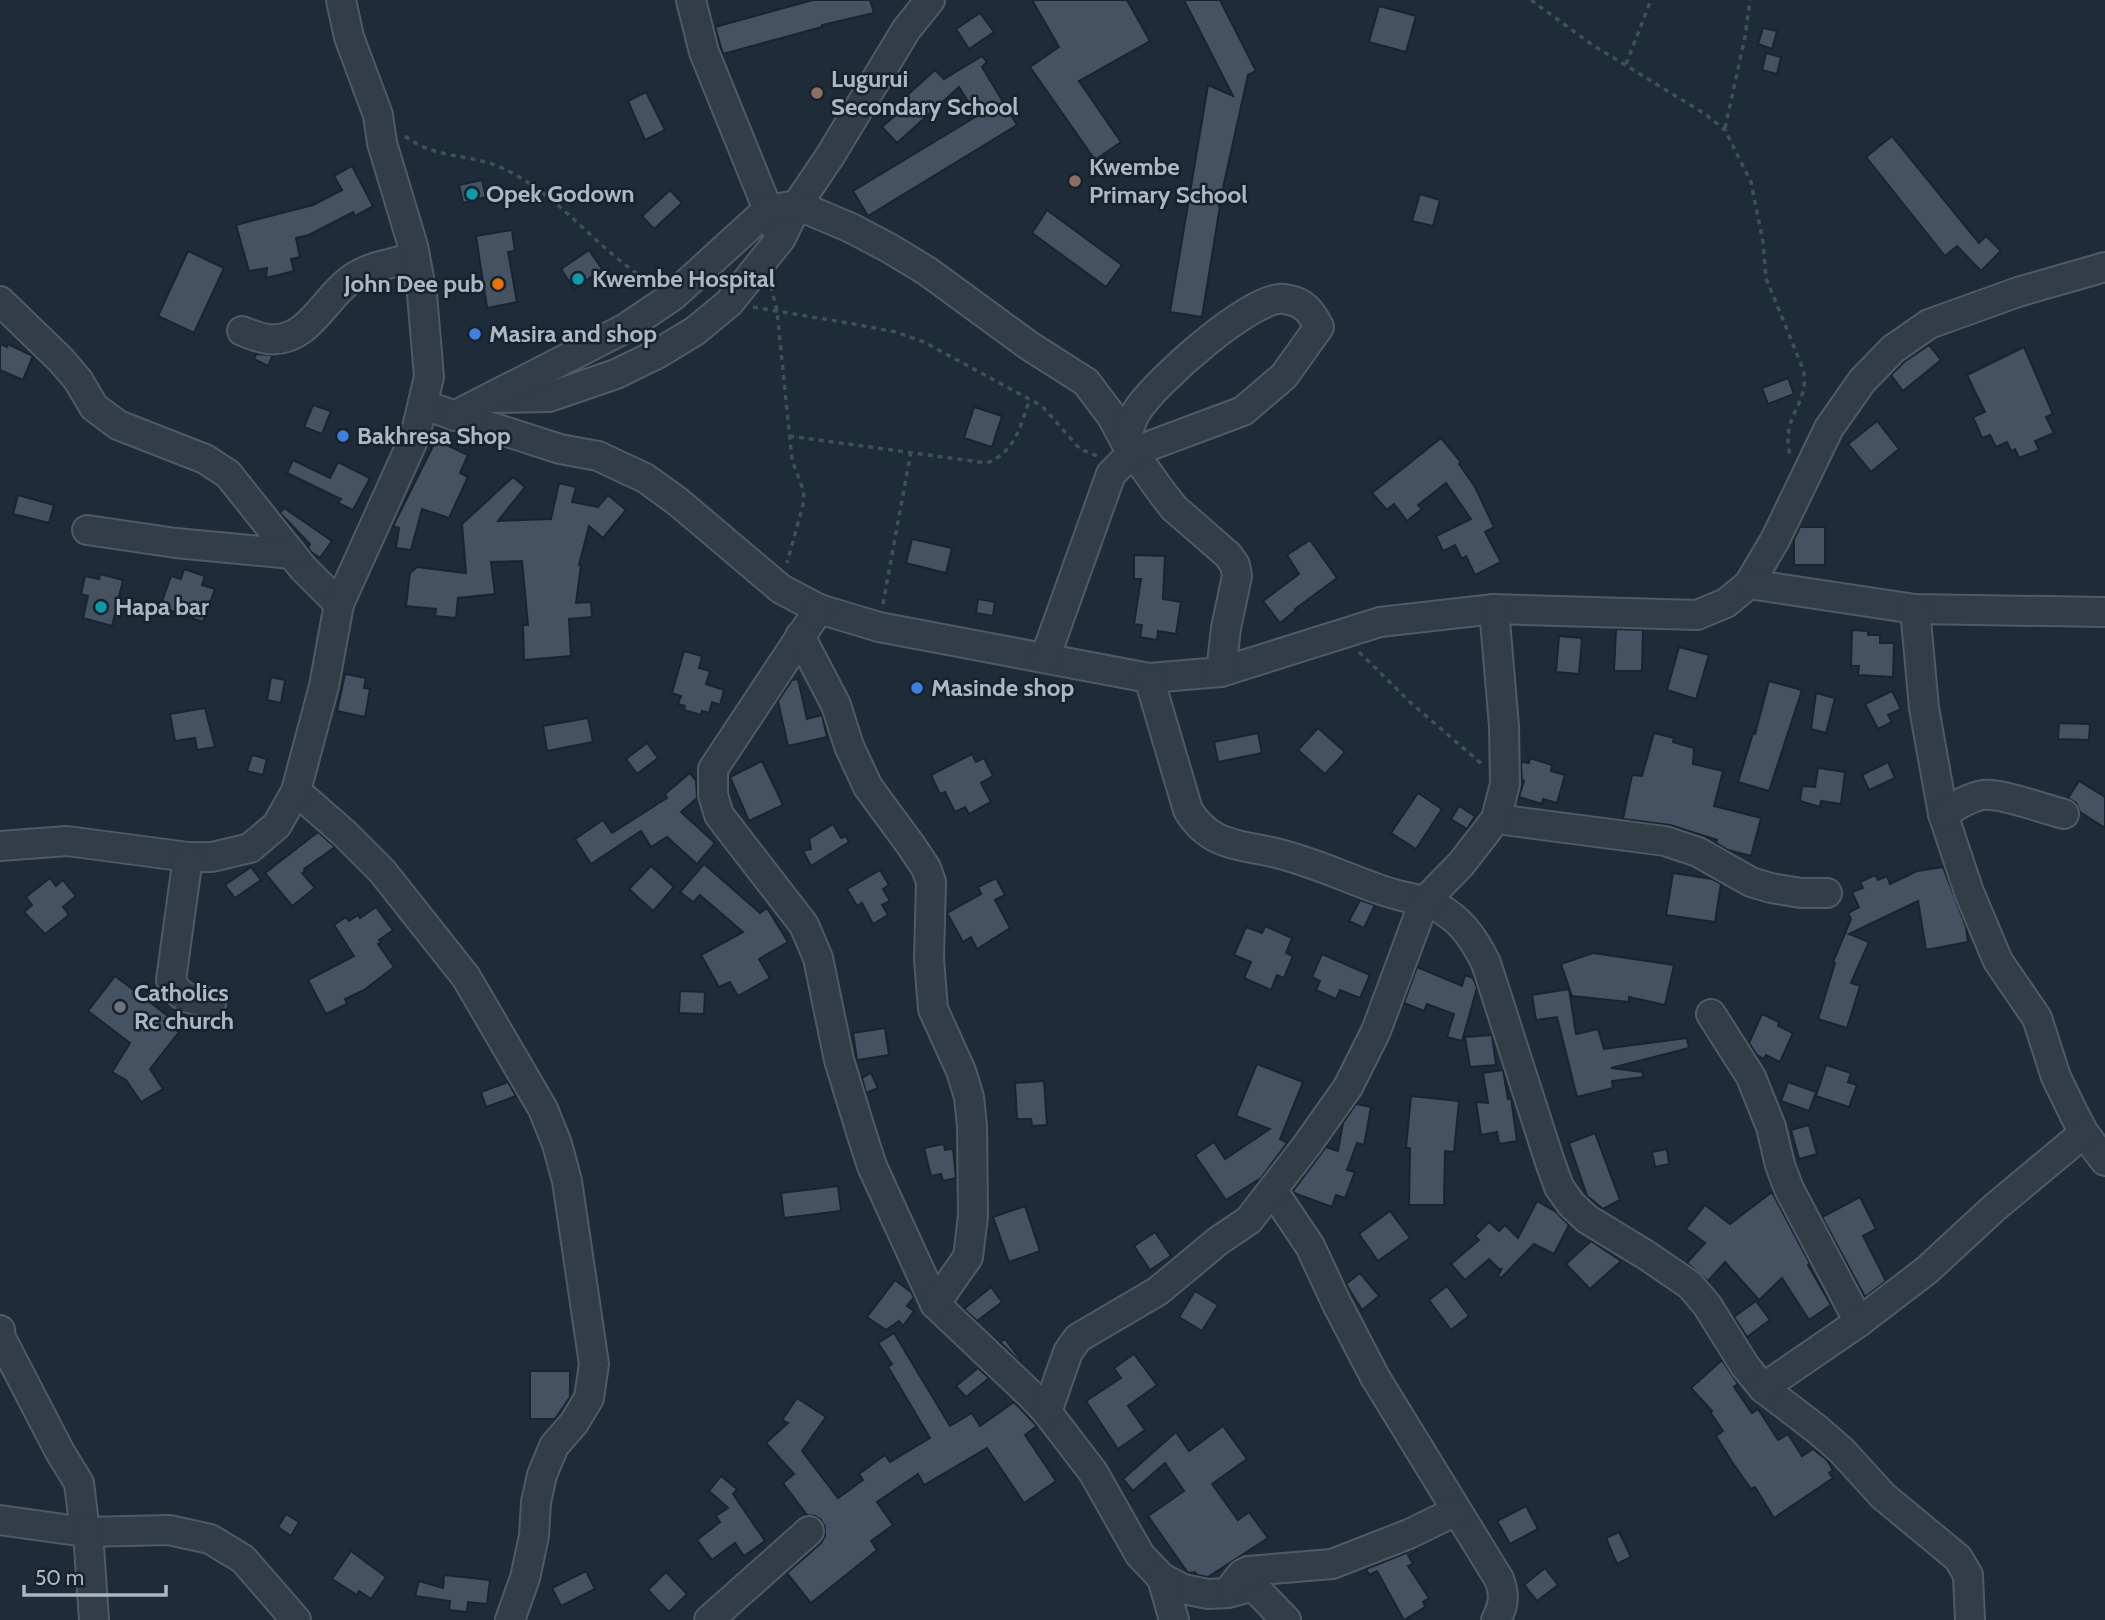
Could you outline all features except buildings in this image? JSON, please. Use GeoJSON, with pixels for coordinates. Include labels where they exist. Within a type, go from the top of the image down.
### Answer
{"type":"FeatureCollection","features":[{"type":"Feature","properties":{"kind":"street"},"geometry":{"type":"LineString","coordinates":[[0,846],[67,841],[188,857],[212,857],[250,848],[277,825],[296,791],[324,686],[339,604],[415,436],[429,377],[422,294],[415,257],[382,143],[379,115],[349,37],[341,0]]}},
{"type":"Feature","properties":{"kind":"street"},"geometry":{"type":"LineString","coordinates":[[691,0],[704,52],[766,210],[781,238]]}},
{"type":"Feature","properties":{"kind":"street"},"geometry":{"type":"LineString","coordinates":[[488,398],[549,397],[616,374],[695,331],[729,303],[781,238],[797,205],[830,156],[906,30],[930,0]]}},
{"type":"Feature","properties":{"kind":"street"},"geometry":{"type":"LineString","coordinates":[[454,416],[624,329],[673,296],[766,210],[797,205],[851,228],[927,271],[1028,345],[1086,382],[1111,415],[1126,453],[1174,508],[1228,555],[1235,565],[1237,576],[1226,628],[1221,672]]}},
{"type":"Feature","properties":{"kind":"street"},"geometry":{"type":"LineString","coordinates":[[242,331],[269,340],[288,337],[311,323],[352,278],[415,257]]}},
{"type":"Feature","properties":{"kind":"street"},"geometry":{"type":"LineString","coordinates":[[423,405],[560,449],[598,456],[645,478],[677,501],[781,589],[819,609],[879,627],[1149,678],[1221,672],[1380,622],[1494,609],[1697,615],[1726,603],[1749,584],[1774,540],[1829,428],[1862,381],[1893,349],[1929,324],[2018,292],[2105,267]]}},
{"type":"Feature","properties":{"kind":"street"},"geometry":{"type":"LineString","coordinates":[[1045,659],[1111,474],[1126,453],[1136,411],[1184,358],[1257,306],[1282,298],[1298,302],[1310,309],[1320,327],[1284,376],[1243,411],[1126,453]]}},
{"type":"Feature","properties":{"kind":"street"},"geometry":{"type":"LineString","coordinates":[[0,301],[61,360],[78,380],[94,407],[118,425],[205,459],[228,474],[292,554],[339,604]]}},
{"type":"Feature","properties":{"kind":"street"},"geometry":{"type":"LineString","coordinates":[[87,530],[176,543],[292,554]]}},
{"type":"Feature","properties":{"kind":"street"},"geometry":{"type":"LineString","coordinates":[[1749,584],[1914,609],[2105,612]]}},
{"type":"Feature","properties":{"kind":"street"},"geometry":{"type":"LineString","coordinates":[[819,609],[713,769],[713,795],[719,814],[804,925],[818,958],[839,1060],[872,1166],[935,1304],[1047,1412],[1093,1472],[1140,1555],[1162,1578],[1183,1589],[1208,1594],[1256,1589],[1286,1620]]}},
{"type":"Feature","properties":{"kind":"street"},"geometry":{"type":"LineString","coordinates":[[1047,1412],[1068,1352],[1079,1338],[1158,1291],[1218,1241],[1249,1220],[1348,1087],[1376,1031],[1424,902],[1461,864],[1496,819],[1505,784],[1504,726],[1494,609]]}},
{"type":"Feature","properties":{"kind":"street"},"geometry":{"type":"LineString","coordinates":[[1914,609],[1924,708],[1943,814],[1998,961],[2036,1018],[2048,1045],[2056,1077],[2084,1133],[2105,1161]]}},
{"type":"Feature","properties":{"kind":"street"},"geometry":{"type":"LineString","coordinates":[[800,636],[836,705],[849,746],[869,787],[915,852],[931,882],[929,960],[933,1009],[961,1071],[969,1097],[973,1164],[973,1216],[968,1257],[935,1304]]}},
{"type":"Feature","properties":{"kind":"street"},"geometry":{"type":"LineString","coordinates":[[1149,678],[1188,810],[1205,833],[1218,840],[1282,854],[1331,869],[1381,890],[1424,902],[1446,912],[1462,925],[1475,941],[1486,962],[1559,1187],[1571,1204],[1587,1219],[1670,1270],[1690,1286],[1707,1306],[1745,1366],[1763,1388],[1826,1437],[1883,1496],[1958,1558],[1968,1575],[1970,1620]]}},
{"type":"Feature","properties":{"kind":"street"},"geometry":{"type":"LineString","coordinates":[[296,791],[382,871],[466,977],[543,1109],[564,1168],[594,1364],[589,1398],[574,1423],[554,1447],[542,1475],[536,1502],[532,1547],[525,1578],[510,1620]]}},
{"type":"Feature","properties":{"kind":"street"},"geometry":{"type":"LineString","coordinates":[[1943,814],[1982,795],[2064,814]]}},
{"type":"Feature","properties":{"kind":"street"},"geometry":{"type":"LineString","coordinates":[[1496,819],[1665,841],[1698,852],[1751,882],[1801,893],[1827,893]]}},
{"type":"Feature","properties":{"kind":"street"},"geometry":{"type":"LineString","coordinates":[[188,857],[171,980],[176,991],[185,997],[211,1003]]}},
{"type":"Feature","properties":{"kind":"street"},"geometry":{"type":"LineString","coordinates":[[1711,1014],[1756,1087],[1789,1189],[1859,1322]]}},
{"type":"Feature","properties":{"kind":"street"},"geometry":{"type":"LineString","coordinates":[[1763,1388],[1859,1322],[1927,1270],[1994,1208],[2084,1133]]}},
{"type":"Feature","properties":{"kind":"street"},"geometry":{"type":"LineString","coordinates":[[1273,1191],[1310,1246],[1375,1377],[1499,1579],[1504,1594],[1496,1620]]}},
{"type":"Feature","properties":{"kind":"street"},"geometry":{"type":"LineString","coordinates":[[0,1330],[1,1338],[29,1393],[79,1483],[87,1532],[94,1620]]}},
{"type":"Feature","properties":{"kind":"street"},"geometry":{"type":"LineString","coordinates":[[1228,1593],[1242,1574],[1248,1571],[1332,1564],[1409,1534],[1456,1511]]}},
{"type":"Feature","properties":{"kind":"street"},"geometry":{"type":"LineString","coordinates":[[0,1520],[87,1532],[169,1530],[210,1539],[243,1559],[296,1620]]}},
{"type":"Feature","properties":{"kind":"street"},"geometry":{"type":"LineString","coordinates":[[709,1620],[809,1531]]}},
{"type":"Feature","properties":{"kind":"street"},"geometry":{"type":"LineString","coordinates":[[1162,1578],[1174,1620]]}},
{"type":"Feature","properties":{"kind":"path"},"geometry":{"type":"LineString","coordinates":[[1531,0],[1591,44],[1705,114],[1725,130],[1751,182],[1763,242],[1766,278],[1806,382],[1787,433],[1791,459],[1800,486]]}},
{"type":"Feature","properties":{"kind":"path"},"geometry":{"type":"LineString","coordinates":[[1626,64],[1651,0]]}},
{"type":"Feature","properties":{"kind":"path"},"geometry":{"type":"LineString","coordinates":[[1725,130],[1750,0]]}},
{"type":"Feature","properties":{"kind":"path"},"geometry":{"type":"LineString","coordinates":[[379,115],[420,147],[501,168],[557,202],[625,267],[673,296]]}},
{"type":"Feature","properties":{"kind":"path"},"geometry":{"type":"LineString","coordinates":[[729,303],[886,330],[924,342],[1042,406],[1080,449],[1126,453]]}},
{"type":"Feature","properties":{"kind":"path"},"geometry":{"type":"LineString","coordinates":[[777,311],[792,460],[804,492],[803,506],[781,589]]}},
{"type":"Feature","properties":{"kind":"path"},"geometry":{"type":"LineString","coordinates":[[789,436],[987,463],[998,458],[1013,444],[1030,399]]}},
{"type":"Feature","properties":{"kind":"path"},"geometry":{"type":"LineString","coordinates":[[879,627],[911,451]]}},
{"type":"Feature","properties":{"kind":"path"},"geometry":{"type":"LineString","coordinates":[[1340,634],[1411,703],[1505,784]]}},
{"type":"Feature","properties":{"kind":"place","name":"Lugurui Secondary School"},"geometry":{"type":"Point","coordinates":[817,93]}},
{"type":"Feature","properties":{"kind":"place","name":"Kwembe Primary School"},"geometry":{"type":"Point","coordinates":[1075,181]}},
{"type":"Feature","properties":{"kind":"place","name":"Opek Godown"},"geometry":{"type":"Point","coordinates":[472,194]}},
{"type":"Feature","properties":{"kind":"place","name":"Kwembe Hospital"},"geometry":{"type":"Point","coordinates":[578,279]}},
{"type":"Feature","properties":{"kind":"place","name":"John Dee pub"},"geometry":{"type":"Point","coordinates":[498,284]}},
{"type":"Feature","properties":{"kind":"place","name":"Masira and shop"},"geometry":{"type":"Point","coordinates":[475,334]}},
{"type":"Feature","properties":{"kind":"place","name":"Bakhresa Shop"},"geometry":{"type":"Point","coordinates":[343,436]}},
{"type":"Feature","properties":{"kind":"place","name":"Hapa bar"},"geometry":{"type":"Point","coordinates":[101,607]}},
{"type":"Feature","properties":{"kind":"place","name":"Masinde shop"},"geometry":{"type":"Point","coordinates":[917,688]}},
{"type":"Feature","properties":{"kind":"place","name":"Catholics Rc church"},"geometry":{"type":"Point","coordinates":[120,1007]}}]}
